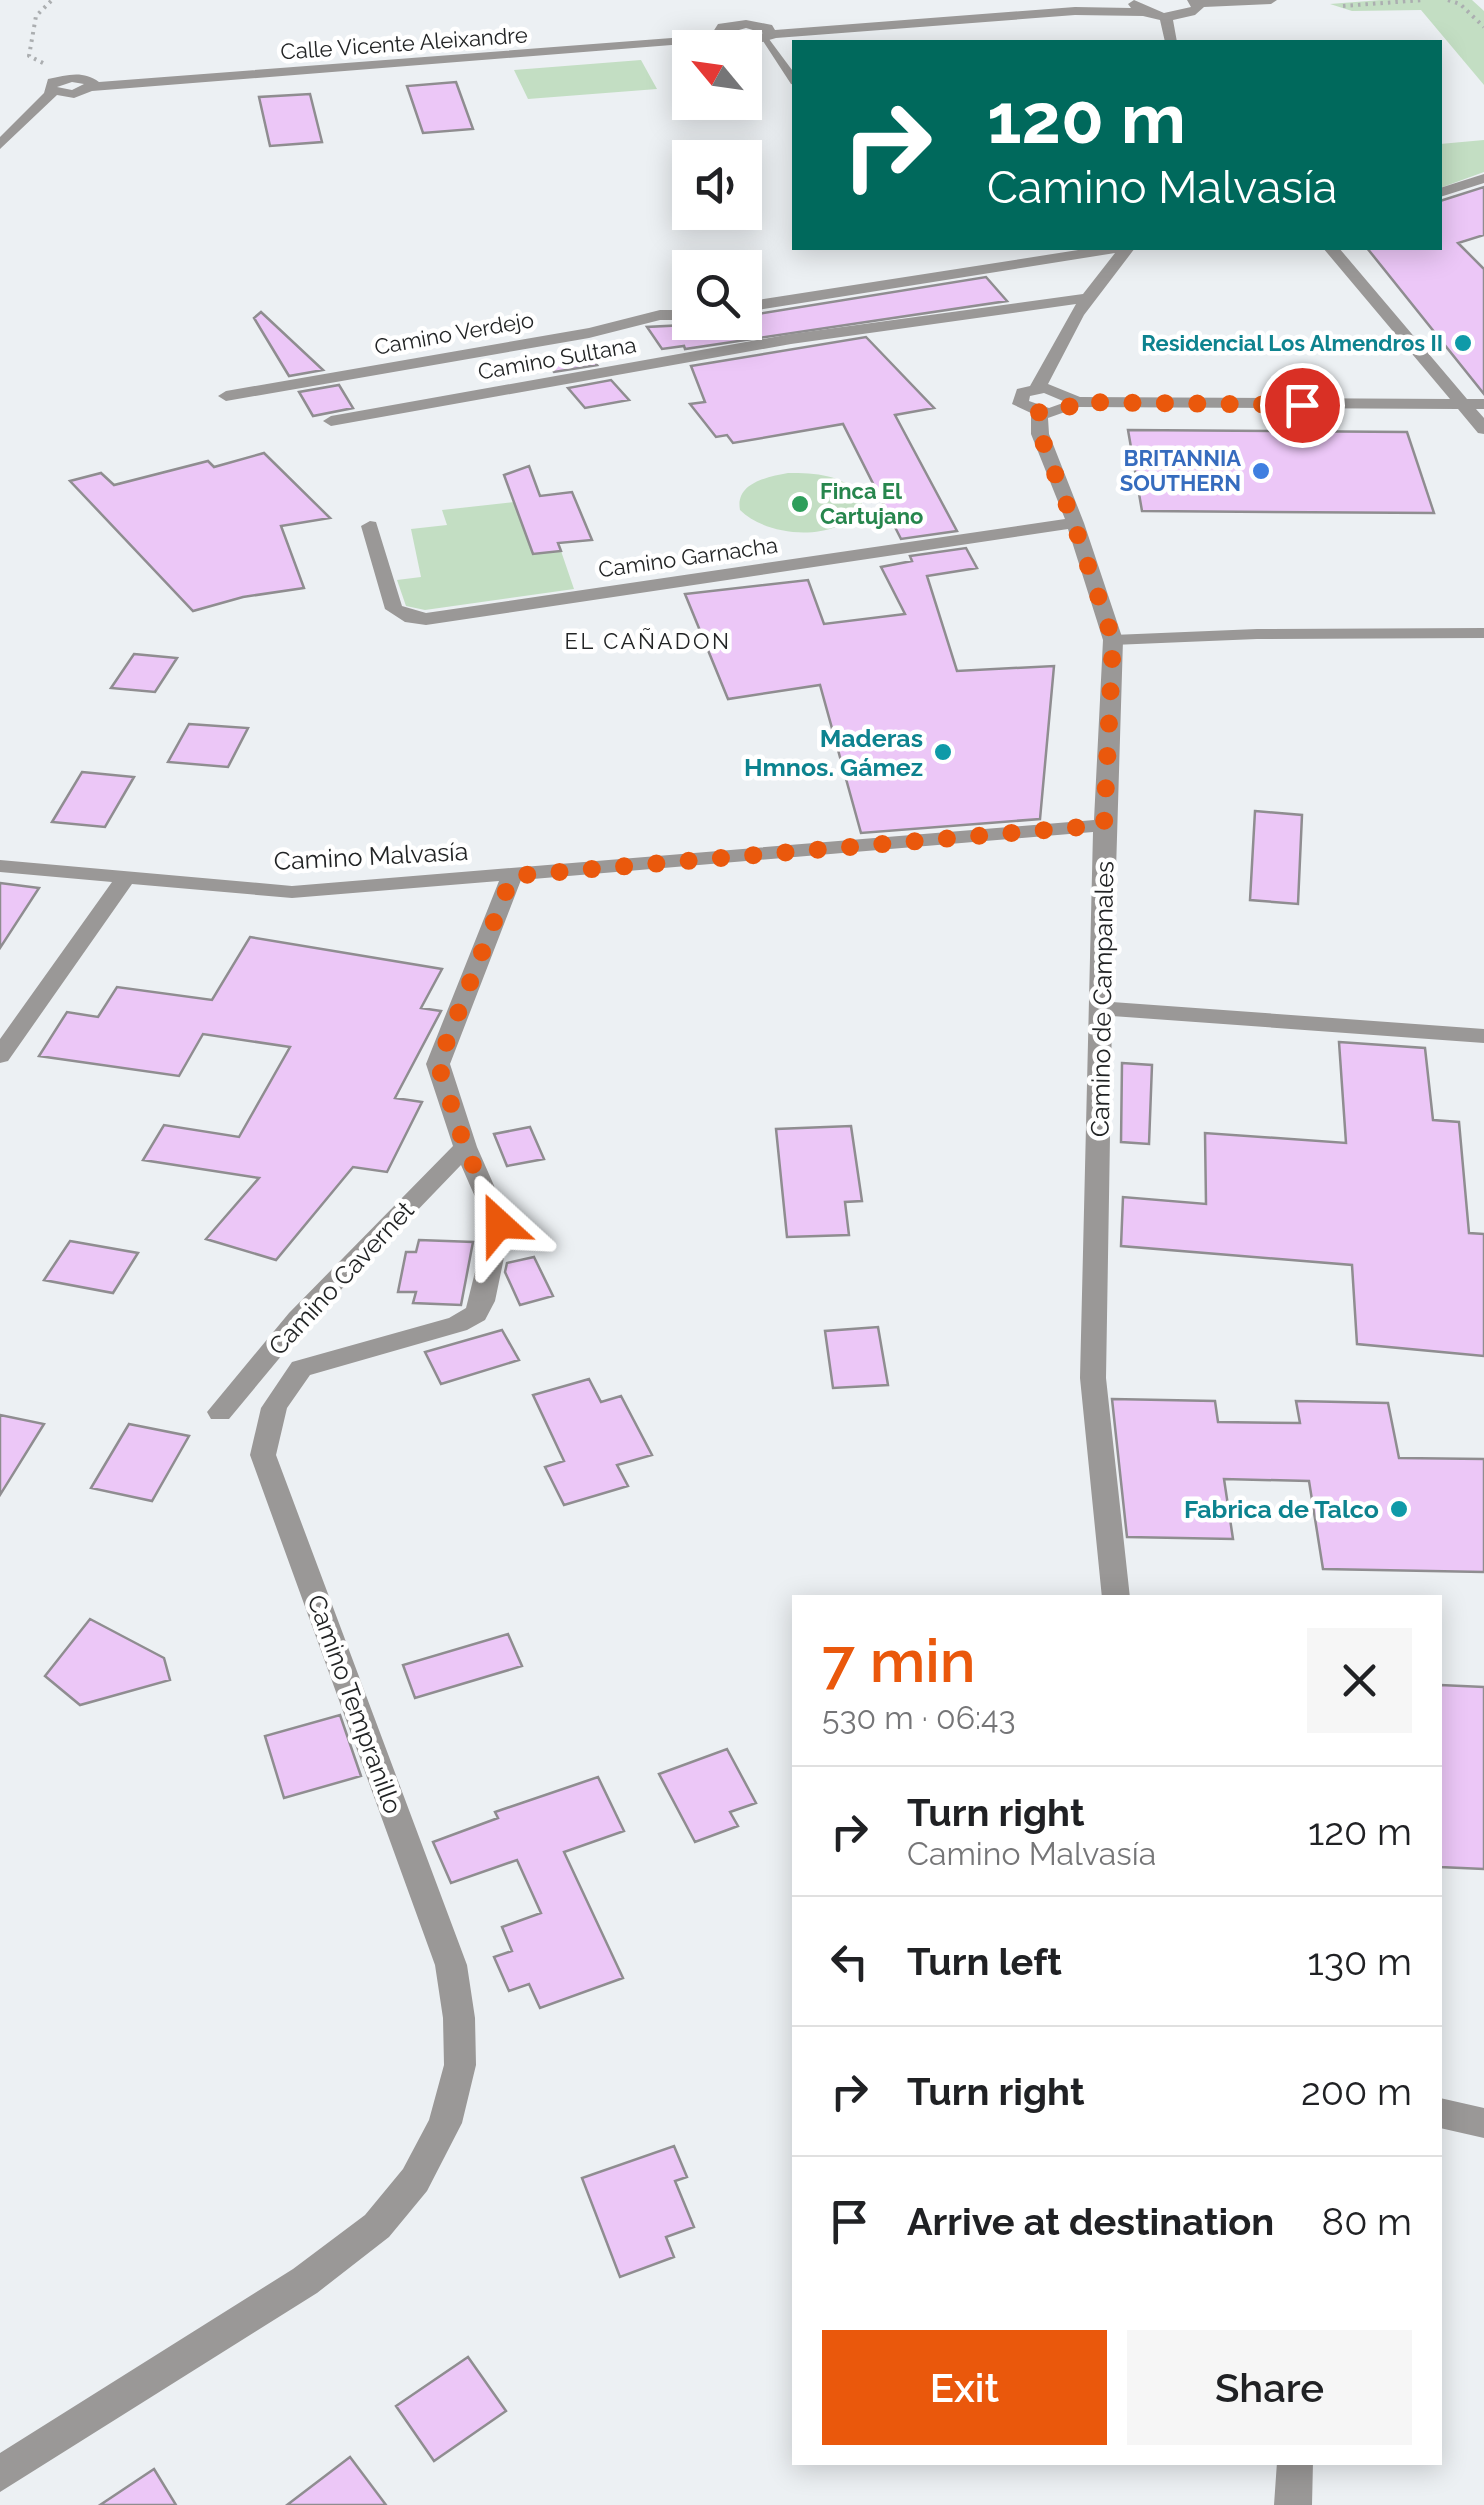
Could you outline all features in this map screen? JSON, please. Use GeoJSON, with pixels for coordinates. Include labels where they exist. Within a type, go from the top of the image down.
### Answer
{"type":"FeatureCollection","features":[{"type":"Feature","properties":{"kind":"street"},"geometry":{"type":"LineString","coordinates":[[767,33],[1115,0]]}},
{"type":"Feature","properties":{"kind":"street"},"geometry":{"type":"LineString","coordinates":[[1171,40],[1166,16],[1194,11],[1195,2],[1271,0]]}},
{"type":"Feature","properties":{"kind":"street","name":"Calle Vicente Aleixandre"},"geometry":{"type":"LineString","coordinates":[[91,84],[718,35],[745,43],[767,33],[1139,6],[1166,16]]}},
{"type":"Feature","properties":{"kind":"street"},"geometry":{"type":"LineString","coordinates":[[53,92],[49,84],[64,78],[91,84]]}},
{"type":"Feature","properties":{"kind":"street"},"geometry":{"type":"LineString","coordinates":[[53,92],[74,94],[91,84]]}},
{"type":"Feature","properties":{"kind":"street"},"geometry":{"type":"LineString","coordinates":[[0,145],[53,92]]}},
{"type":"Feature","properties":{"kind":"street"},"geometry":{"type":"LineString","coordinates":[[1442,192],[1484,178]]}},
{"type":"Feature","properties":{"kind":"street"},"geometry":{"type":"LineString","coordinates":[[762,303],[1104,250]]}},
{"type":"Feature","properties":{"kind":"street"},"geometry":{"type":"LineString","coordinates":[[1124,250],[1087,298],[1038,400],[1066,410],[1074,402],[1484,404]]}},
{"type":"Feature","properties":{"kind":"street"},"geometry":{"type":"LineString","coordinates":[[1333,250],[1484,429]]}},
{"type":"Feature","properties":{"kind":"street","name":"Camino Sultana"},"geometry":{"type":"LineString","coordinates":[[332,421],[791,338],[1087,298]]}},
{"type":"Feature","properties":{"kind":"street","name":"Camino Verdejo"},"geometry":{"type":"LineString","coordinates":[[226,396],[672,315]]}},
{"type":"Feature","properties":{"kind":"street","name":"Camino de Campanales"},"geometry":{"type":"LineString","coordinates":[[1038,400],[1040,434],[1113,640],[1104,825],[1092,1378],[1116,1595]]}},
{"type":"Feature","properties":{"kind":"street","name":"Camino Garnacha"},"geometry":{"type":"LineString","coordinates":[[370,526],[394,609],[412,618],[426,618],[1074,524]]}},
{"type":"Feature","properties":{"kind":"street","name":"Camino Malvasía"},"geometry":{"type":"LineString","coordinates":[[0,866],[292,892],[1104,825]]}},
{"type":"Feature","properties":{"kind":"street","name":"Camino Tempranillo"},"geometry":{"type":"LineString","coordinates":[[0,2474],[305,2280],[377,2226],[415,2180],[444,2123],[460,2066],[451,1966],[263,1455],[264,1431],[288,1380],[301,1368],[458,1324],[476,1314],[482,1302],[499,1224],[465,1147],[438,1064],[512,876]]}},
{"type":"Feature","properties":{"kind":"street"},"geometry":{"type":"LineString","coordinates":[[0,1056],[125,879]]}},
{"type":"Feature","properties":{"kind":"street"},"geometry":{"type":"LineString","coordinates":[[1102,1008],[1484,1036]]}},
{"type":"Feature","properties":{"kind":"street","name":"Camino Cavernet"},"geometry":{"type":"LineString","coordinates":[[220,1412],[298,1320],[465,1147]]}},
{"type":"Feature","properties":{"kind":"street"},"geometry":{"type":"LineString","coordinates":[[1442,2114],[1484,2123]]}},
{"type":"Feature","properties":{"kind":"street"},"geometry":{"type":"LineString","coordinates":[[1294,2505],[1295,2465]]}},
{"type":"Feature","properties":{"kind":"lane"},"geometry":{"type":"LineString","coordinates":[[767,33],[792,77]]}},
{"type":"Feature","properties":{"kind":"lane"},"geometry":{"type":"LineString","coordinates":[[1113,640],[1484,633]]}},
{"type":"Feature","properties":{"kind":"path"},"geometry":{"type":"LineString","coordinates":[[52,0],[36,16],[29,56],[62,73],[64,78]]}},
{"type":"Feature","properties":{"kind":"path"},"geometry":{"type":"LineString","coordinates":[[1343,6],[1424,0]]}},
{"type":"Feature","properties":{"kind":"path"},"geometry":{"type":"LineString","coordinates":[[1448,0],[1460,4],[1484,27]]}},
{"type":"Feature","properties":{"kind":"green space"},"geometry":{"type":"Polygon","coordinates":[[[1472,0],[1484,11],[1484,85],[1421,10],[1352,11],[1330,4],[1472,0]]]}},
{"type":"Feature","properties":{"kind":"green space"},"geometry":{"type":"Polygon","coordinates":[[[641,60],[657,89],[528,99],[514,70],[641,60]]]}},
{"type":"Feature","properties":{"kind":"green space"},"geometry":{"type":"Polygon","coordinates":[[[1484,140],[1484,172],[1442,187],[1442,144],[1484,140]]]}},
{"type":"Feature","properties":{"kind":"green space","name":"Finca El Cartujano"},"geometry":{"type":"Polygon","coordinates":[[[788,473],[819,475],[847,484],[862,498],[862,507],[837,527],[802,532],[768,526],[740,510],[742,493],[747,487],[788,473]]]}},
{"type":"Feature","properties":{"kind":"green space"},"geometry":{"type":"Polygon","coordinates":[[[514,502],[533,554],[561,551],[574,589],[425,610],[406,606],[397,580],[421,577],[411,529],[447,525],[442,510],[514,502]]]}},
{"type":"Feature","properties":{"kind":"building"},"geometry":{"type":"Polygon","coordinates":[[[456,82],[473,129],[423,133],[407,86],[456,82]]]}},
{"type":"Feature","properties":{"kind":"building"},"geometry":{"type":"Polygon","coordinates":[[[310,94],[322,142],[270,146],[259,97],[310,94]]]}},
{"type":"Feature","properties":{"kind":"building"},"geometry":{"type":"Polygon","coordinates":[[[1484,187],[1484,235],[1458,243],[1484,269],[1484,394],[1369,250],[1442,250],[1442,200],[1484,187]]]}},
{"type":"Feature","properties":{"kind":"building"},"geometry":{"type":"Polygon","coordinates":[[[986,277],[1007,301],[762,338],[762,313],[986,277]]]}},
{"type":"Feature","properties":{"kind":"building"},"geometry":{"type":"Polygon","coordinates":[[[261,312],[323,370],[289,376],[254,318],[261,312]]]}},
{"type":"Feature","properties":{"kind":"building"},"geometry":{"type":"Polygon","coordinates":[[[672,326],[672,340],[745,340],[662,349],[647,327],[672,326]]]}},
{"type":"Feature","properties":{"kind":"building"},"geometry":{"type":"Polygon","coordinates":[[[866,337],[934,408],[895,415],[957,531],[901,539],[843,424],[733,443],[727,435],[716,437],[690,404],[705,402],[691,366],[866,337]]]}},
{"type":"Feature","properties":{"kind":"building"},"geometry":{"type":"Polygon","coordinates":[[[587,353],[597,365],[554,372],[544,360],[587,353]]]}},
{"type":"Feature","properties":{"kind":"building"},"geometry":{"type":"Polygon","coordinates":[[[611,380],[629,400],[585,408],[568,388],[611,380]]]}},
{"type":"Feature","properties":{"kind":"building"},"geometry":{"type":"Polygon","coordinates":[[[339,385],[353,408],[313,416],[299,392],[339,385]]]}},
{"type":"Feature","properties":{"kind":"building"},"geometry":{"type":"Polygon","coordinates":[[[1128,430],[1407,432],[1434,513],[1142,511],[1128,430]]]}},
{"type":"Feature","properties":{"kind":"building"},"geometry":{"type":"Polygon","coordinates":[[[264,453],[330,518],[281,526],[304,588],[243,597],[193,611],[70,481],[101,473],[114,485],[208,461],[214,467],[264,453]]]}},
{"type":"Feature","properties":{"kind":"building"},"geometry":{"type":"Polygon","coordinates":[[[529,466],[540,496],[572,492],[592,540],[558,543],[561,551],[533,554],[504,475],[529,466]]]}},
{"type":"Feature","properties":{"kind":"building"},"geometry":{"type":"Polygon","coordinates":[[[966,548],[977,568],[927,576],[957,671],[1054,666],[1040,819],[861,833],[820,685],[728,699],[685,594],[808,580],[824,624],[905,614],[881,567],[912,561],[910,556],[966,548]]]}},
{"type":"Feature","properties":{"kind":"building"},"geometry":{"type":"Polygon","coordinates":[[[134,654],[177,658],[155,692],[111,688],[134,654]]]}},
{"type":"Feature","properties":{"kind":"building"},"geometry":{"type":"Polygon","coordinates":[[[189,724],[248,728],[228,767],[168,762],[189,724]]]}},
{"type":"Feature","properties":{"kind":"building"},"geometry":{"type":"Polygon","coordinates":[[[82,772],[134,777],[105,827],[52,822],[82,772]]]}},
{"type":"Feature","properties":{"kind":"building"},"geometry":{"type":"Polygon","coordinates":[[[1255,811],[1302,815],[1298,904],[1250,900],[1255,811]]]}},
{"type":"Feature","properties":{"kind":"building"},"geometry":{"type":"Polygon","coordinates":[[[0,883],[39,888],[0,948],[0,883]]]}},
{"type":"Feature","properties":{"kind":"building"},"geometry":{"type":"Polygon","coordinates":[[[250,937],[442,969],[421,1008],[441,1011],[395,1098],[422,1102],[387,1172],[353,1167],[276,1260],[206,1239],[259,1178],[143,1160],[164,1125],[239,1137],[290,1047],[203,1034],[179,1076],[39,1056],[67,1012],[98,1017],[117,987],[212,1000],[250,937]]]}},
{"type":"Feature","properties":{"kind":"building"},"geometry":{"type":"Polygon","coordinates":[[[1339,1042],[1425,1048],[1433,1120],[1459,1122],[1469,1233],[1484,1234],[1484,1356],[1357,1344],[1352,1265],[1121,1246],[1123,1197],[1206,1204],[1205,1133],[1346,1143],[1339,1042]]]}},
{"type":"Feature","properties":{"kind":"building"},"geometry":{"type":"Polygon","coordinates":[[[1122,1063],[1152,1065],[1149,1144],[1121,1142],[1122,1063]]]}},
{"type":"Feature","properties":{"kind":"building"},"geometry":{"type":"Polygon","coordinates":[[[851,1126],[862,1201],[845,1202],[849,1235],[787,1237],[776,1129],[851,1126]]]}},
{"type":"Feature","properties":{"kind":"building"},"geometry":{"type":"Polygon","coordinates":[[[530,1127],[544,1159],[507,1166],[494,1134],[530,1127]]]}},
{"type":"Feature","properties":{"kind":"building"},"geometry":{"type":"Polygon","coordinates":[[[419,1240],[473,1242],[461,1305],[413,1303],[416,1292],[398,1292],[406,1252],[416,1252],[419,1240]]]}},
{"type":"Feature","properties":{"kind":"building"},"geometry":{"type":"Polygon","coordinates":[[[70,1241],[138,1253],[113,1293],[44,1280],[70,1241]]]}},
{"type":"Feature","properties":{"kind":"building"},"geometry":{"type":"Polygon","coordinates":[[[534,1257],[553,1296],[520,1305],[505,1272],[507,1263],[534,1257]]]}},
{"type":"Feature","properties":{"kind":"building"},"geometry":{"type":"Polygon","coordinates":[[[878,1327],[888,1385],[833,1388],[825,1331],[878,1327]]]}},
{"type":"Feature","properties":{"kind":"building"},"geometry":{"type":"Polygon","coordinates":[[[502,1330],[519,1360],[441,1384],[425,1352],[502,1330]]]}},
{"type":"Feature","properties":{"kind":"building"},"geometry":{"type":"Polygon","coordinates":[[[589,1379],[601,1402],[621,1396],[652,1455],[617,1465],[628,1486],[564,1505],[545,1467],[564,1461],[533,1395],[589,1379]]]}},
{"type":"Feature","properties":{"kind":"building","name":"Fabrica de Talco"},"geometry":{"type":"Polygon","coordinates":[[[1112,1399],[1215,1401],[1218,1422],[1300,1423],[1296,1401],[1388,1403],[1399,1458],[1484,1459],[1484,1572],[1323,1569],[1309,1481],[1224,1479],[1233,1539],[1127,1537],[1112,1399]]]}},
{"type":"Feature","properties":{"kind":"building"},"geometry":{"type":"Polygon","coordinates":[[[0,1415],[44,1424],[0,1495],[0,1415]]]}},
{"type":"Feature","properties":{"kind":"building"},"geometry":{"type":"Polygon","coordinates":[[[129,1424],[189,1436],[152,1501],[91,1488],[129,1424]]]}},
{"type":"Feature","properties":{"kind":"building"},"geometry":{"type":"Polygon","coordinates":[[[90,1619],[164,1658],[170,1680],[80,1705],[45,1676],[90,1619]]]}},
{"type":"Feature","properties":{"kind":"building"},"geometry":{"type":"Polygon","coordinates":[[[508,1634],[522,1666],[415,1698],[403,1665],[508,1634]]]}},
{"type":"Feature","properties":{"kind":"building"},"geometry":{"type":"Polygon","coordinates":[[[1442,1685],[1484,1687],[1484,1869],[1442,1867],[1442,1685]]]}},
{"type":"Feature","properties":{"kind":"building"},"geometry":{"type":"Polygon","coordinates":[[[340,1715],[361,1776],[284,1798],[265,1736],[340,1715]]]}},
{"type":"Feature","properties":{"kind":"building"},"geometry":{"type":"Polygon","coordinates":[[[727,1749],[756,1803],[730,1812],[738,1826],[695,1842],[659,1774],[727,1749]]]}},
{"type":"Feature","properties":{"kind":"building"},"geometry":{"type":"Polygon","coordinates":[[[598,1777],[624,1831],[564,1852],[623,1978],[540,2008],[529,1984],[509,1991],[494,1957],[512,1951],[502,1927],[541,1913],[517,1860],[451,1883],[433,1842],[498,1818],[495,1812],[598,1777]]]}},
{"type":"Feature","properties":{"kind":"building"},"geometry":{"type":"Polygon","coordinates":[[[674,2146],[687,2177],[675,2181],[694,2227],[666,2237],[674,2257],[620,2277],[582,2178],[674,2146]]]}},
{"type":"Feature","properties":{"kind":"building"},"geometry":{"type":"Polygon","coordinates":[[[468,2357],[506,2411],[434,2461],[396,2406],[468,2357]]]}},
{"type":"Feature","properties":{"kind":"building"},"geometry":{"type":"Polygon","coordinates":[[[350,2457],[386,2505],[287,2505],[350,2457]]]}},
{"type":"Feature","properties":{"kind":"building"},"geometry":{"type":"Polygon","coordinates":[[[154,2469],[176,2505],[100,2505],[154,2469]]]}},
{"type":"Feature","properties":{"kind":"place","name":"Residencial Los Almendros II"},"geometry":{"type":"Point","coordinates":[1463,343]}},
{"type":"Feature","properties":{"kind":"place","name":"BRITANNIA SOUTHERN"},"geometry":{"type":"Point","coordinates":[1261,471]}},
{"type":"Feature","properties":{"kind":"place","name":"Finca El Cartujano"},"geometry":{"type":"Point","coordinates":[800,504]}},
{"type":"Feature","properties":{"kind":"place","name":"Maderas Hmnos. Gámez"},"geometry":{"type":"Point","coordinates":[943,752]}},
{"type":"Feature","properties":{"kind":"place","name":"Fabrica de Talco"},"geometry":{"type":"Point","coordinates":[1399,1509]}},
{"type":"Feature","properties":{"kind":"district","name":"EL CAÑADON"},"geometry":{"type":"Point","coordinates":[648,641]}},
{"type":"Feature","properties":{"kind":"route"},"geometry":{"type":"LineString","coordinates":[[499,1224],[465,1147],[438,1064],[512,876],[1104,825],[1113,640],[1040,434],[1039,412],[1066,410],[1074,402],[1302,405]]}}]}
